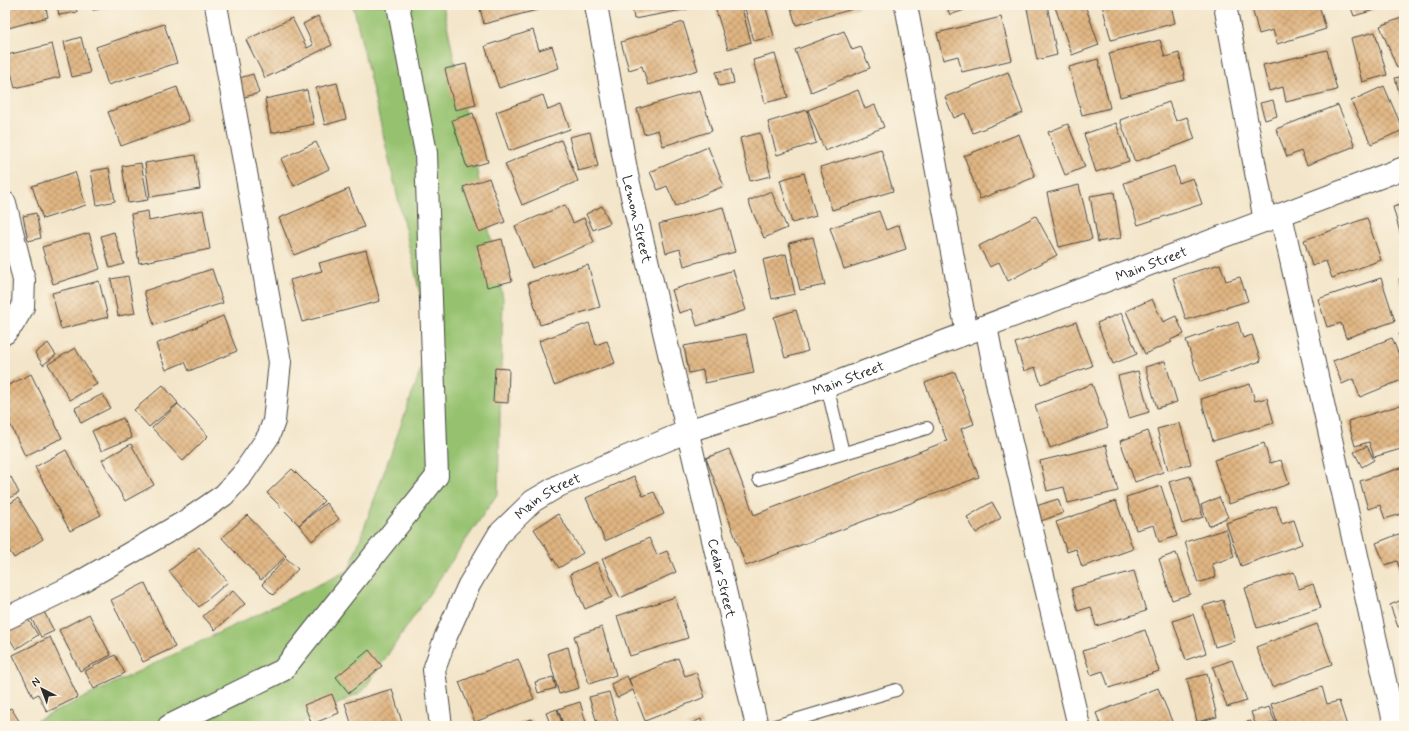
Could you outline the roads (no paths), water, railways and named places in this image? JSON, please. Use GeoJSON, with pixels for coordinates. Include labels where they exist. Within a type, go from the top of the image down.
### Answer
{"type":"FeatureCollection","features":[{"type":"Feature","properties":{"kind":"street"},"geometry":{"type":"LineString","coordinates":[[5,619],[76,585],[186,520],[224,494],[242,475],[259,451],[268,437],[274,420],[280,362],[216,5]]}},
{"type":"Feature","properties":{"kind":"street"},"geometry":{"type":"LineString","coordinates":[[169,726],[283,670],[437,476],[426,153],[398,5]]}},
{"type":"Feature","properties":{"kind":"street","name":"Lemon Street"},"geometry":{"type":"LineString","coordinates":[[596,5],[627,175],[688,431]]}},
{"type":"Feature","properties":{"kind":"street"},"geometry":{"type":"LineString","coordinates":[[906,5],[977,329],[998,388],[1079,726]]}},
{"type":"Feature","properties":{"kind":"street"},"geometry":{"type":"LineString","coordinates":[[1225,5],[1273,218],[1394,726]]}},
{"type":"Feature","properties":{"kind":"street","name":"Main Street"},"geometry":{"type":"LineString","coordinates":[[441,726],[434,670],[446,636],[469,585],[499,534],[533,501],[560,484],[688,431],[827,386],[1404,168]]}},
{"type":"Feature","properties":{"kind":"street"},"geometry":{"type":"LineString","coordinates":[[5,203],[24,280],[23,307],[13,324],[5,332]]}},
{"type":"Feature","properties":{"kind":"street","name":"Cedar Street"},"geometry":{"type":"LineString","coordinates":[[688,431],[757,726]]}},
{"type":"Feature","properties":{"kind":"lane"},"geometry":{"type":"LineString","coordinates":[[827,386],[842,453]]}},
{"type":"Feature","properties":{"kind":"lane"},"geometry":{"type":"LineString","coordinates":[[759,479],[926,428]]}},
{"type":"Feature","properties":{"kind":"lane"},"geometry":{"type":"LineString","coordinates":[[775,726],[896,690]]}}]}
